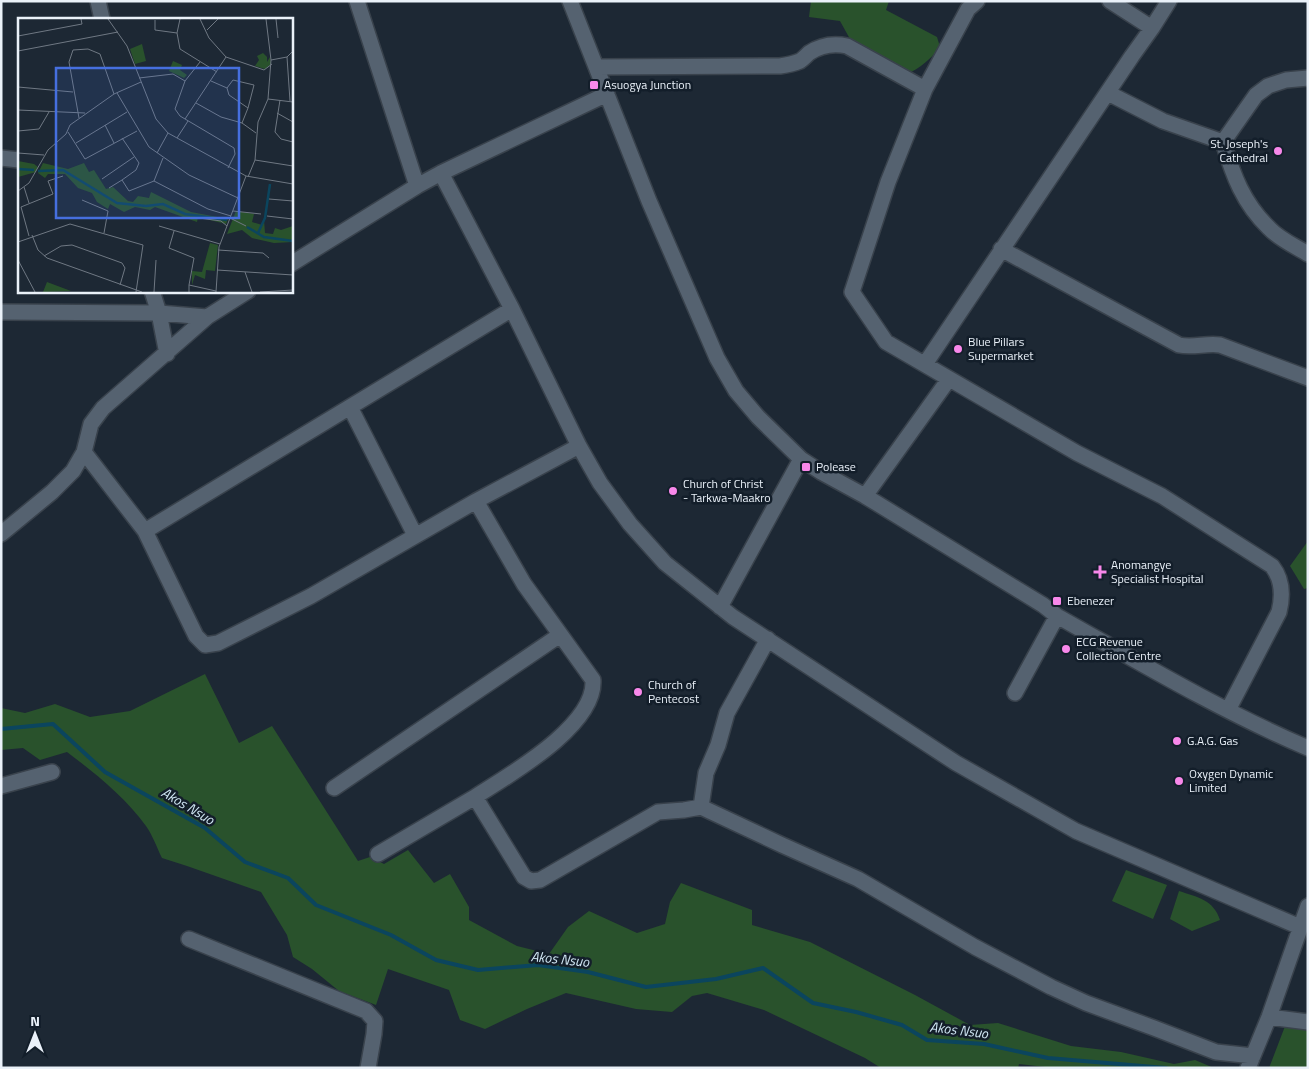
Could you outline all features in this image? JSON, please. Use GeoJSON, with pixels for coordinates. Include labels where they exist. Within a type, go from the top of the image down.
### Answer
{"type":"FeatureCollection","features":[{"type":"Feature","properties":{"kind":"street"},"geometry":{"type":"LineString","coordinates":[[98,1],[102,18]]}},
{"type":"Feature","properties":{"kind":"street"},"geometry":{"type":"LineString","coordinates":[[357,1],[417,186]]}},
{"type":"Feature","properties":{"kind":"street"},"geometry":{"type":"LineString","coordinates":[[570,1],[649,201],[717,358],[736,391],[758,417],[801,459],[865,496],[1057,616],[1228,710],[1279,736],[1308,748]]}},
{"type":"Feature","properties":{"kind":"street"},"geometry":{"type":"LineString","coordinates":[[977,1],[968,9],[924,89],[888,182],[852,292],[886,342],[1077,453],[1162,496],[1272,566],[1277,572],[1282,591],[1282,602],[1279,612],[1228,710]]}},
{"type":"Feature","properties":{"kind":"street"},"geometry":{"type":"LineString","coordinates":[[1110,1],[1152,28]]}},
{"type":"Feature","properties":{"kind":"street"},"geometry":{"type":"LineString","coordinates":[[925,364],[1169,1]]}},
{"type":"Feature","properties":{"kind":"street"},"geometry":{"type":"LineString","coordinates":[[596,66],[785,65],[800,60],[826,45],[837,44],[847,46],[924,89]]}},
{"type":"Feature","properties":{"kind":"street"},"geometry":{"type":"LineString","coordinates":[[1223,142],[1256,95],[1268,86],[1286,80],[1308,78]]}},
{"type":"Feature","properties":{"kind":"street"},"geometry":{"type":"LineString","coordinates":[[292,263],[441,173],[607,94]]}},
{"type":"Feature","properties":{"kind":"street"},"geometry":{"type":"LineString","coordinates":[[1108,94],[1163,121],[1223,142]]}},
{"type":"Feature","properties":{"kind":"street"},"geometry":{"type":"LineString","coordinates":[[1223,142],[1241,192],[1252,208],[1269,229],[1308,254]]}},
{"type":"Feature","properties":{"kind":"street"},"geometry":{"type":"LineString","coordinates":[[1,158],[18,160]]}},
{"type":"Feature","properties":{"kind":"street"},"geometry":{"type":"LineString","coordinates":[[441,173],[512,309],[579,446],[600,483],[630,524],[665,563],[720,607],[956,763],[1076,831],[1300,927]]}},
{"type":"Feature","properties":{"kind":"street"},"geometry":{"type":"LineString","coordinates":[[1001,249],[1179,345],[1189,347],[1211,344],[1220,345],[1308,378]]}},
{"type":"Feature","properties":{"kind":"street"},"geometry":{"type":"LineString","coordinates":[[152,292],[159,313],[166,354]]}},
{"type":"Feature","properties":{"kind":"street"},"geometry":{"type":"LineString","coordinates":[[1,534],[52,492],[73,471],[84,452],[91,424],[103,408],[207,317],[246,292]]}},
{"type":"Feature","properties":{"kind":"street"},"geometry":{"type":"LineString","coordinates":[[145,531],[512,309]]}},
{"type":"Feature","properties":{"kind":"street"},"geometry":{"type":"LineString","coordinates":[[1,312],[159,313],[207,317]]}},
{"type":"Feature","properties":{"kind":"street"},"geometry":{"type":"LineString","coordinates":[[865,496],[949,379]]}},
{"type":"Feature","properties":{"kind":"street"},"geometry":{"type":"LineString","coordinates":[[350,407],[414,535]]}},
{"type":"Feature","properties":{"kind":"street"},"geometry":{"type":"LineString","coordinates":[[84,452],[145,531],[196,636],[205,645],[218,643],[311,596],[414,535],[579,446]]}},
{"type":"Feature","properties":{"kind":"street"},"geometry":{"type":"LineString","coordinates":[[720,607],[801,459]]}},
{"type":"Feature","properties":{"kind":"street"},"geometry":{"type":"LineString","coordinates":[[378,854],[532,761],[573,725],[587,705],[594,688],[593,680],[524,584],[476,501]]}},
{"type":"Feature","properties":{"kind":"street"},"geometry":{"type":"LineString","coordinates":[[1015,693],[1057,616]]}},
{"type":"Feature","properties":{"kind":"street"},"geometry":{"type":"LineString","coordinates":[[334,788],[560,635]]}},
{"type":"Feature","properties":{"kind":"street"},"geometry":{"type":"LineString","coordinates":[[701,807],[706,773],[718,745],[727,713],[768,639]]}},
{"type":"Feature","properties":{"kind":"street"},"geometry":{"type":"LineString","coordinates":[[1,786],[52,772]]}},
{"type":"Feature","properties":{"kind":"street"},"geometry":{"type":"LineString","coordinates":[[474,797],[524,877],[531,881],[540,880],[658,812],[701,807],[858,879],[975,947],[1051,987],[1086,1003],[1216,1052],[1250,1062],[1269,1017],[1308,906]]}},
{"type":"Feature","properties":{"kind":"street"},"geometry":{"type":"LineString","coordinates":[[189,939],[366,1011],[375,1021],[368,1068]]}},
{"type":"Feature","properties":{"kind":"street"},"geometry":{"type":"LineString","coordinates":[[1269,1017],[1308,1022]]}},
{"type":"Feature","properties":{"kind":"green space"},"geometry":{"type":"Polygon","coordinates":[[[811,1],[889,1],[886,10],[937,37],[940,47],[925,63],[907,74],[850,39],[840,21],[809,17],[811,1]]]}},
{"type":"Feature","properties":{"kind":"green space"},"geometry":{"type":"Polygon","coordinates":[[[1308,541],[1308,588],[1304,589],[1290,566],[1308,541]]]}},
{"type":"Feature","properties":{"kind":"green space"},"geometry":{"type":"Polygon","coordinates":[[[205,674],[239,743],[272,726],[358,861],[370,857],[384,864],[408,850],[434,883],[450,874],[469,907],[469,920],[517,946],[549,954],[568,927],[589,911],[637,933],[665,924],[670,902],[681,883],[752,910],[752,925],[810,942],[970,1025],[998,1023],[1071,1046],[1121,1052],[1174,1064],[1195,1060],[1214,1068],[1054,1068],[1019,1064],[1018,1068],[881,1068],[865,1058],[764,1010],[707,993],[692,996],[672,1012],[636,1009],[566,993],[485,1029],[460,1020],[449,990],[388,969],[376,1005],[339,991],[312,969],[293,957],[287,935],[261,892],[162,858],[153,838],[138,816],[99,777],[67,752],[40,760],[23,748],[1,750],[1,708],[25,713],[55,704],[90,717],[130,711],[205,674]]]}},
{"type":"Feature","properties":{"kind":"green space"},"geometry":{"type":"Polygon","coordinates":[[[1126,870],[1167,885],[1153,919],[1112,901],[1126,870]]]}},
{"type":"Feature","properties":{"kind":"green space"},"geometry":{"type":"Polygon","coordinates":[[[1179,891],[1204,900],[1214,908],[1220,920],[1192,931],[1170,919],[1179,891]]]}},
{"type":"Feature","properties":{"kind":"green space"},"geometry":{"type":"Polygon","coordinates":[[[1287,1021],[1308,1024],[1308,1068],[1269,1068],[1287,1021]]]}},
{"type":"Feature","properties":{"kind":"waterway","name":"Akos Nsuo"},"geometry":{"type":"LineString","coordinates":[[1,729],[53,724],[105,772],[205,828],[245,862],[288,878],[316,905],[391,935],[436,960],[478,970],[538,965],[588,972],[646,987],[716,979],[763,968],[813,1003],[856,1012],[902,1025],[927,1040],[984,1044],[1048,1058],[1166,1068]]}},
{"type":"Feature","properties":{"kind":"place","name":"Asuogya Junction"},"geometry":{"type":"Point","coordinates":[594,85]}},
{"type":"Feature","properties":{"kind":"place","name":"St. Joseph's Cathedral"},"geometry":{"type":"Point","coordinates":[1278,151]}},
{"type":"Feature","properties":{"kind":"place","name":"Blue Pillars Supermarket"},"geometry":{"type":"Point","coordinates":[958,349]}},
{"type":"Feature","properties":{"kind":"place","name":"Polease"},"geometry":{"type":"Point","coordinates":[806,467]}},
{"type":"Feature","properties":{"kind":"place","name":"Church of Christ - Tarkwa-Maakro"},"geometry":{"type":"Point","coordinates":[673,491]}},
{"type":"Feature","properties":{"kind":"place","name":"Anomangye Specialist Hospital"},"geometry":{"type":"Point","coordinates":[1100,572]}},
{"type":"Feature","properties":{"kind":"place","name":"Ebenezer"},"geometry":{"type":"Point","coordinates":[1057,601]}},
{"type":"Feature","properties":{"kind":"place","name":"ECG Revenue Collection Centre"},"geometry":{"type":"Point","coordinates":[1066,649]}},
{"type":"Feature","properties":{"kind":"place","name":"Church of Pentecost"},"geometry":{"type":"Point","coordinates":[638,692]}},
{"type":"Feature","properties":{"kind":"place","name":"G.A.G. Gas"},"geometry":{"type":"Point","coordinates":[1177,741]}},
{"type":"Feature","properties":{"kind":"place","name":"Oxygen Dynamic Limited"},"geometry":{"type":"Point","coordinates":[1179,781]}}]}
